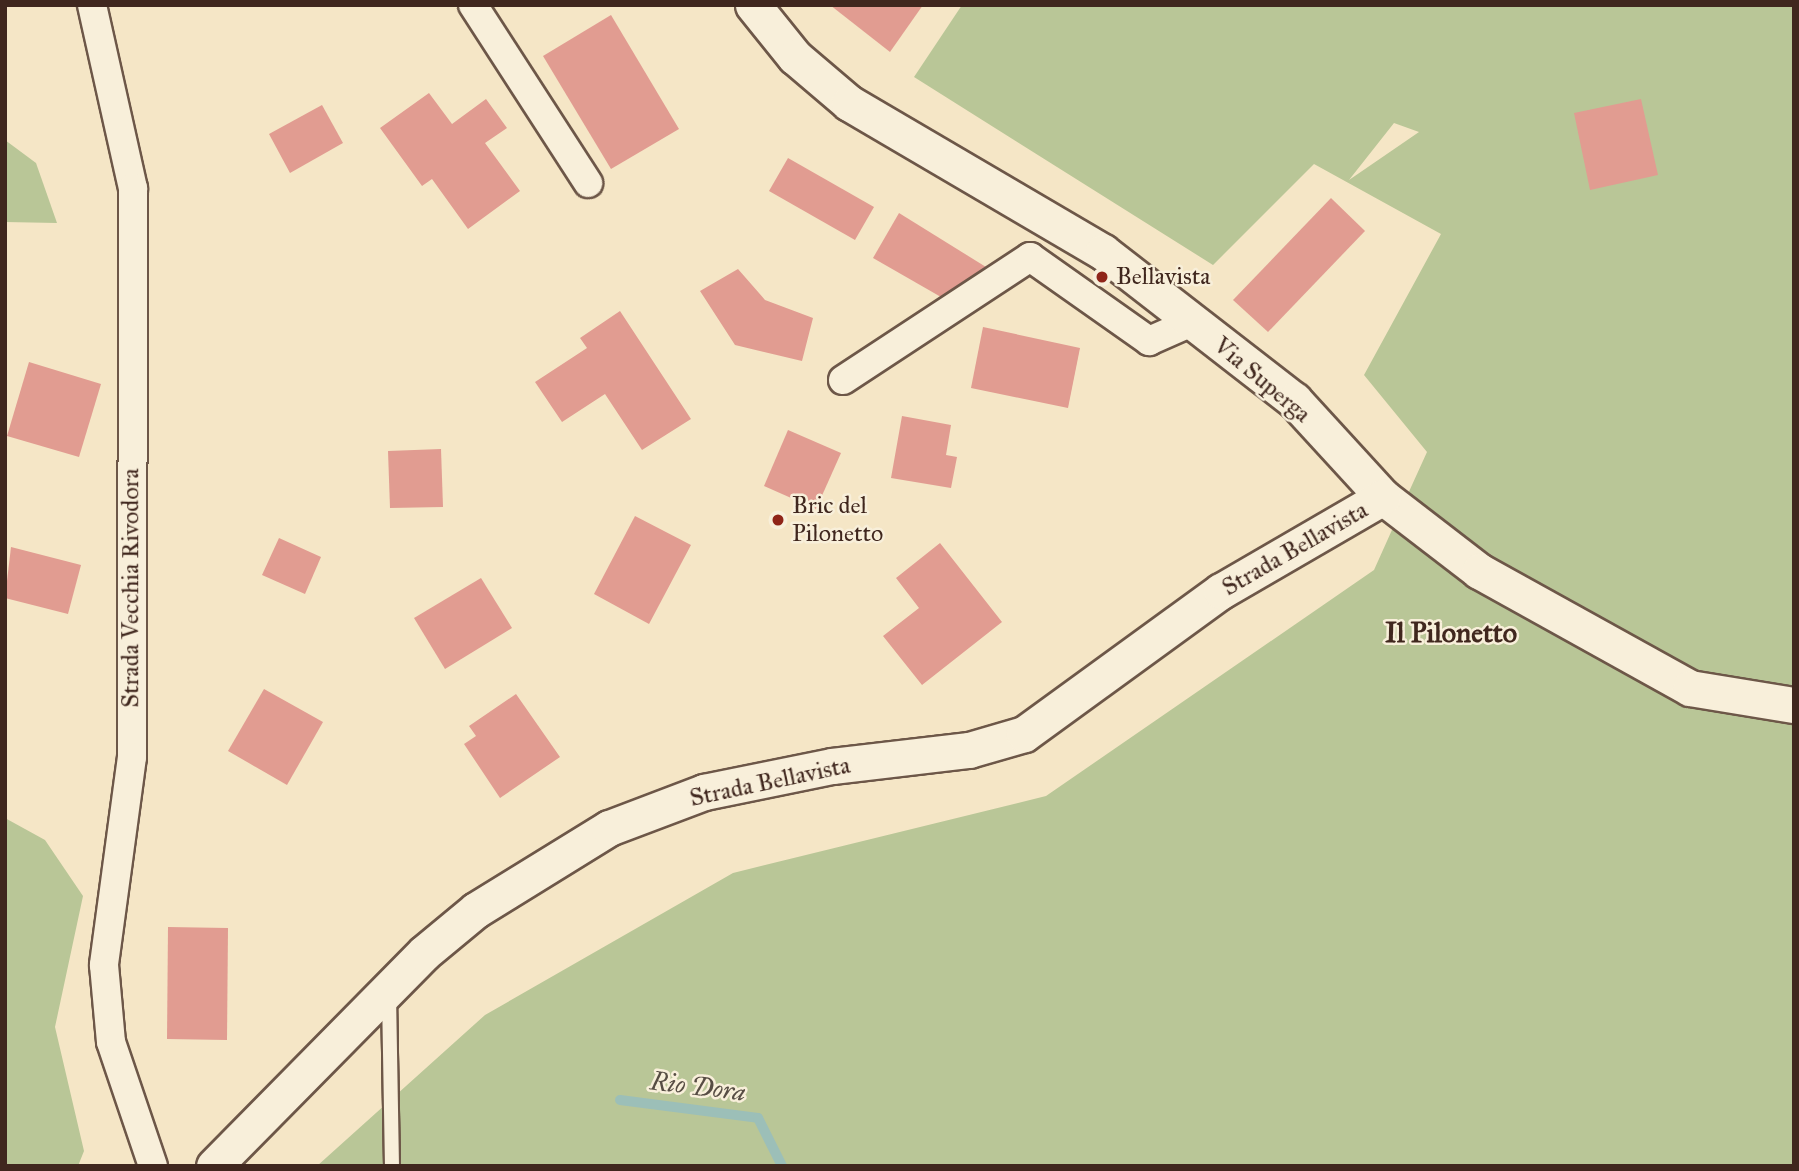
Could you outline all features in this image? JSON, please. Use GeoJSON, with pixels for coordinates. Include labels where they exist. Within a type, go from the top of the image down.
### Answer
{"type":"FeatureCollection","features":[{"type":"Feature","properties":{"kind":"street","name":"Strada Vecchia Rivodora"},"geometry":{"type":"LineString","coordinates":[[92,5],[133,188],[132,757],[104,965],[111,1042],[153,1166]]}},
{"type":"Feature","properties":{"kind":"street"},"geometry":{"type":"LineString","coordinates":[[473,5],[588,183]]}},
{"type":"Feature","properties":{"kind":"street","name":"Via Superga"},"geometry":{"type":"LineString","coordinates":[[752,5],[795,57],[849,103],[1102,253],[1294,401],[1383,497],[1479,571],[1690,688],[1794,705]]}},
{"type":"Feature","properties":{"kind":"street"},"geometry":{"type":"LineString","coordinates":[[843,380],[1030,257],[1149,341],[1192,322]]}},
{"type":"Feature","properties":{"kind":"street","name":"Strada Bellavista"},"geometry":{"type":"LineString","coordinates":[[214,1166],[388,990],[476,911],[609,828],[704,792],[832,766],[969,750],[1024,734],[1222,591],[1383,497]]}},
{"type":"Feature","properties":{"kind":"lane"},"geometry":{"type":"LineString","coordinates":[[388,990],[392,1166]]}},
{"type":"Feature","properties":{"kind":"green space"},"geometry":{"type":"Polygon","coordinates":[[[962,5],[1794,5],[1794,693],[1693,680],[1592,626],[1407,496],[1427,452],[1364,375],[1441,234],[1314,164],[1213,265],[914,77],[962,5]],[[1394,123],[1349,180],[1419,132],[1394,123]]]}},
{"type":"Feature","properties":{"kind":"green space"},"geometry":{"type":"Polygon","coordinates":[[[5,140],[36,163],[57,223],[5,222],[5,140]]]}},
{"type":"Feature","properties":{"kind":"green space"},"geometry":{"type":"Polygon","coordinates":[[[1396,521],[1579,645],[1794,717],[1794,1166],[317,1166],[485,1015],[733,873],[1046,796],[1374,570],[1396,521]]]}},
{"type":"Feature","properties":{"kind":"green space"},"geometry":{"type":"Polygon","coordinates":[[[5,818],[45,840],[83,896],[55,1027],[84,1151],[78,1166],[5,1166],[5,818]]]}},
{"type":"Feature","properties":{"kind":"building"},"geometry":{"type":"Polygon","coordinates":[[[830,5],[923,5],[890,52],[830,5]]]}},
{"type":"Feature","properties":{"kind":"building"},"geometry":{"type":"Polygon","coordinates":[[[611,15],[679,129],[611,169],[543,56],[611,15]]]}},
{"type":"Feature","properties":{"kind":"building"},"geometry":{"type":"Polygon","coordinates":[[[429,93],[452,124],[486,99],[507,128],[485,143],[520,191],[468,229],[432,179],[422,186],[380,128],[429,93]]]}},
{"type":"Feature","properties":{"kind":"building"},"geometry":{"type":"Polygon","coordinates":[[[1641,99],[1658,175],[1590,190],[1574,113],[1641,99]]]}},
{"type":"Feature","properties":{"kind":"building"},"geometry":{"type":"Polygon","coordinates":[[[322,105],[343,143],[290,173],[269,134],[322,105]]]}},
{"type":"Feature","properties":{"kind":"building"},"geometry":{"type":"Polygon","coordinates":[[[788,158],[874,207],[855,240],[769,191],[788,158]]]}},
{"type":"Feature","properties":{"kind":"building"},"geometry":{"type":"Polygon","coordinates":[[[1331,198],[1365,231],[1268,332],[1233,300],[1331,198]]]}},
{"type":"Feature","properties":{"kind":"building"},"geometry":{"type":"Polygon","coordinates":[[[899,213],[986,267],[941,297],[873,258],[899,213]]]}},
{"type":"Feature","properties":{"kind":"building"},"geometry":{"type":"Polygon","coordinates":[[[738,269],[765,300],[813,318],[802,361],[735,345],[700,291],[738,269]]]}},
{"type":"Feature","properties":{"kind":"building"},"geometry":{"type":"Polygon","coordinates":[[[620,311],[691,419],[642,450],[605,394],[562,422],[535,382],[587,348],[580,338],[620,311]]]}},
{"type":"Feature","properties":{"kind":"building"},"geometry":{"type":"Polygon","coordinates":[[[983,327],[1080,348],[1068,408],[971,388],[983,327]]]}},
{"type":"Feature","properties":{"kind":"building"},"geometry":{"type":"Polygon","coordinates":[[[29,362],[101,384],[79,457],[7,436],[29,362]]]}},
{"type":"Feature","properties":{"kind":"building"},"geometry":{"type":"Polygon","coordinates":[[[902,416],[951,425],[946,455],[957,457],[951,488],[891,478],[902,416]]]}},
{"type":"Feature","properties":{"kind":"building"},"geometry":{"type":"Polygon","coordinates":[[[788,430],[841,453],[816,509],[764,486],[788,430]]]}},
{"type":"Feature","properties":{"kind":"building"},"geometry":{"type":"Polygon","coordinates":[[[441,449],[443,507],[390,508],[388,451],[441,449]]]}},
{"type":"Feature","properties":{"kind":"building"},"geometry":{"type":"Polygon","coordinates":[[[635,516],[691,545],[649,624],[594,594],[635,516]]]}},
{"type":"Feature","properties":{"kind":"building"},"geometry":{"type":"Polygon","coordinates":[[[279,538],[321,557],[305,594],[262,575],[279,538]]]}},
{"type":"Feature","properties":{"kind":"building"},"geometry":{"type":"Polygon","coordinates":[[[940,543],[1002,622],[922,685],[883,636],[919,608],[896,578],[940,543]]]}},
{"type":"Feature","properties":{"kind":"building"},"geometry":{"type":"Polygon","coordinates":[[[11,547],[81,565],[68,614],[5,598],[11,547]]]}},
{"type":"Feature","properties":{"kind":"building"},"geometry":{"type":"Polygon","coordinates":[[[481,578],[512,628],[445,669],[414,618],[481,578]]]}},
{"type":"Feature","properties":{"kind":"building"},"geometry":{"type":"Polygon","coordinates":[[[264,689],[323,722],[287,785],[228,751],[264,689]]]}},
{"type":"Feature","properties":{"kind":"building"},"geometry":{"type":"Polygon","coordinates":[[[516,694],[560,757],[500,798],[464,744],[476,736],[469,726],[516,694]]]}},
{"type":"Feature","properties":{"kind":"building"},"geometry":{"type":"Polygon","coordinates":[[[168,927],[228,928],[227,1040],[167,1039],[168,927]]]}},
{"type":"Feature","properties":{"kind":"waterway","name":"Rio Dora"},"geometry":{"type":"LineString","coordinates":[[620,1100],[758,1118],[782,1166]]}},
{"type":"Feature","properties":{"kind":"place","name":"Bellavista"},"geometry":{"type":"Point","coordinates":[1102,277]}},
{"type":"Feature","properties":{"kind":"place","name":"Bric del Pilonetto"},"geometry":{"type":"Point","coordinates":[778,520]}},
{"type":"Feature","properties":{"kind":"district","name":"Il Pilonetto"},"geometry":{"type":"Point","coordinates":[1451,633]}}]}
